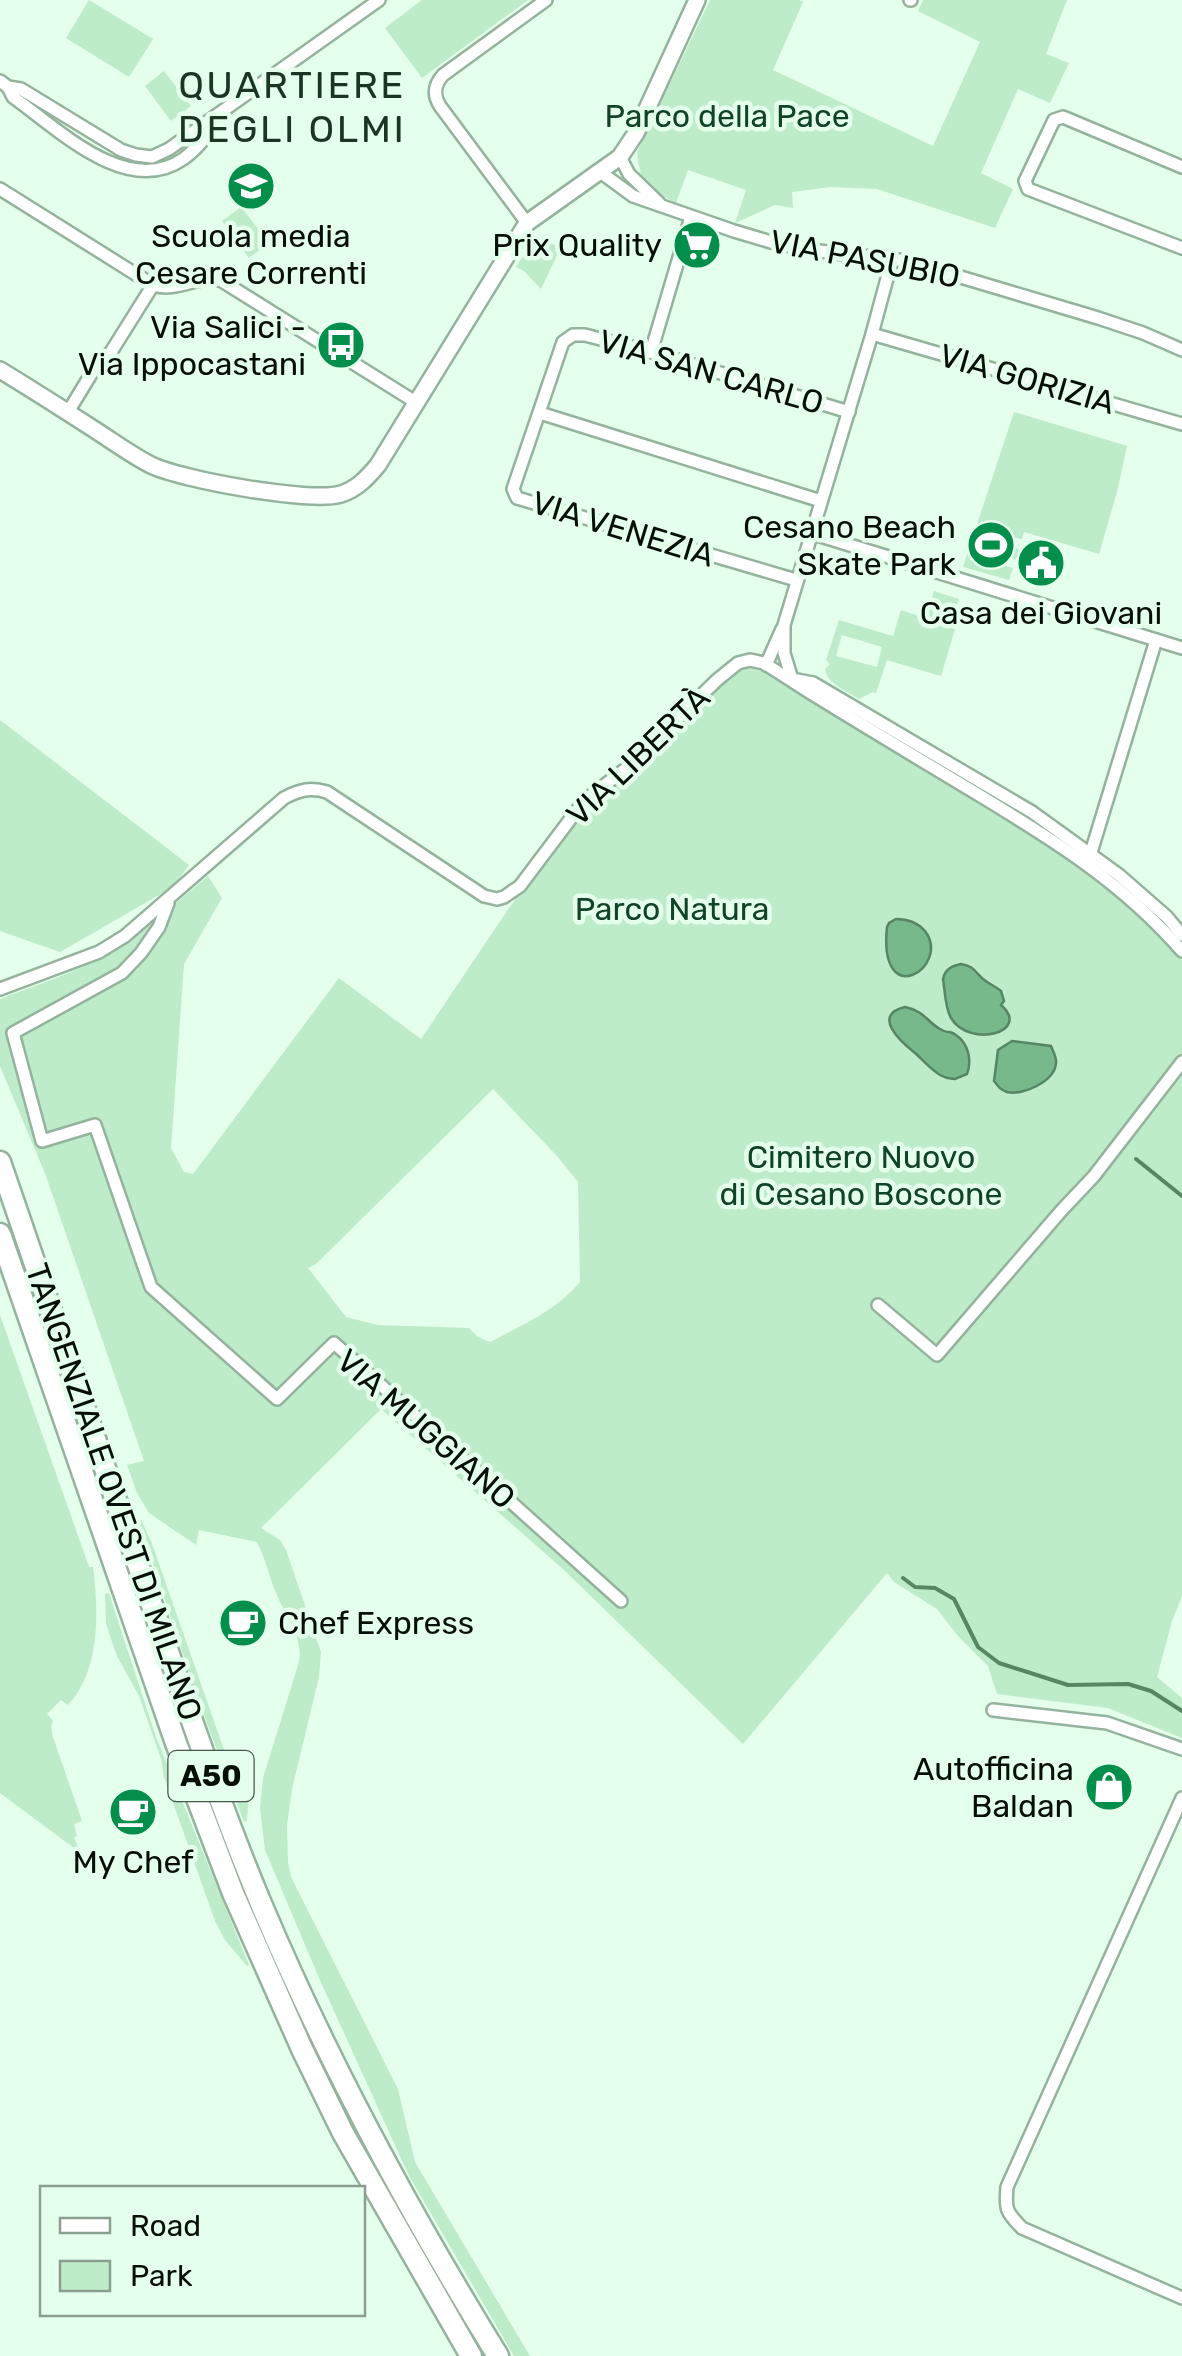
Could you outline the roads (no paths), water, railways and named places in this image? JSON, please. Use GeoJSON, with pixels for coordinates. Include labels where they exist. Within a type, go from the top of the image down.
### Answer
{"type":"FeatureCollection","features":[{"type":"Feature","properties":{"kind":"highway","name":"TANGENZIALE OVEST DI MILANO"},"geometry":{"type":"LineString","coordinates":[[0,1162],[184,1700],[262,1906],[378,2150],[498,2356]]}},
{"type":"Feature","properties":{"kind":"highway","name":"TANGENZIALE OVEST DI MILANO"},"geometry":{"type":"LineString","coordinates":[[0,1234],[176,1742],[233,1894],[343,2132],[471,2356]]}},
{"type":"Feature","properties":{"kind":"street"},"geometry":{"type":"LineString","coordinates":[[4,84],[13,97],[96,156],[137,171],[159,170],[181,161],[230,108],[379,0]]}},
{"type":"Feature","properties":{"kind":"street"},"geometry":{"type":"LineString","coordinates":[[527,223],[440,106],[435,92],[443,76],[546,0]]}},
{"type":"Feature","properties":{"kind":"street"},"geometry":{"type":"LineString","coordinates":[[0,370],[139,458],[177,475],[302,495],[336,495],[356,487],[371,474],[417,403],[527,223],[620,157],[636,133],[697,0]]}},
{"type":"Feature","properties":{"kind":"street"},"geometry":{"type":"LineString","coordinates":[[1182,167],[1062,117],[1054,120],[1025,181],[1028,188],[1182,248]]}},
{"type":"Feature","properties":{"kind":"street"},"geometry":{"type":"LineString","coordinates":[[620,157],[629,174],[662,206]]}},
{"type":"Feature","properties":{"kind":"street","name":"VIA PASUBIO"},"geometry":{"type":"LineString","coordinates":[[599,171],[633,196],[771,242],[921,265],[1098,318],[1182,350]]}},
{"type":"Feature","properties":{"kind":"street"},"geometry":{"type":"LineString","coordinates":[[0,189],[153,285],[172,288],[210,278],[222,280],[417,403]]}},
{"type":"Feature","properties":{"kind":"street"},"geometry":{"type":"LineString","coordinates":[[651,352],[691,216]]}},
{"type":"Feature","properties":{"kind":"street"},"geometry":{"type":"LineString","coordinates":[[892,260],[784,625],[766,664],[792,679],[812,682],[1032,812],[1143,896],[1182,935]]}},
{"type":"Feature","properties":{"kind":"street"},"geometry":{"type":"LineString","coordinates":[[68,412],[112,352],[153,285]]}},
{"type":"Feature","properties":{"kind":"street","name":"VIA GORIZIA"},"geometry":{"type":"LineString","coordinates":[[872,334],[1182,424]]}},
{"type":"Feature","properties":{"kind":"street","name":"VIA SAN CARLO"},"geometry":{"type":"LineString","coordinates":[[540,413],[564,342],[585,335],[849,412]]}},
{"type":"Feature","properties":{"kind":"street"},"geometry":{"type":"LineString","coordinates":[[540,413],[822,501]]}},
{"type":"Feature","properties":{"kind":"street","name":"VIA VENEZIA"},"geometry":{"type":"LineString","coordinates":[[540,413],[512,489],[517,498],[796,580]]}},
{"type":"Feature","properties":{"kind":"street"},"geometry":{"type":"LineString","coordinates":[[810,534],[1182,648]]}},
{"type":"Feature","properties":{"kind":"street"},"geometry":{"type":"LineString","coordinates":[[784,625],[784,653],[792,679]]}},
{"type":"Feature","properties":{"kind":"street"},"geometry":{"type":"LineString","coordinates":[[1090,859],[1156,640]]}},
{"type":"Feature","properties":{"kind":"street","name":"VIA LIBERTÀ"},"geometry":{"type":"LineString","coordinates":[[204,868],[284,798],[298,790],[318,789],[338,798],[484,896],[504,897],[520,886],[584,801],[628,767],[716,680],[738,663],[750,660],[766,664]]}},
{"type":"Feature","properties":{"kind":"street"},"geometry":{"type":"LineString","coordinates":[[1090,859],[1182,951]]}},
{"type":"Feature","properties":{"kind":"street","name":"VIA MUGGIANO"},"geometry":{"type":"LineString","coordinates":[[0,989],[99,952],[125,936],[204,868]]}},
{"type":"Feature","properties":{"kind":"street","name":"VIA MUGGIANO"},"geometry":{"type":"LineString","coordinates":[[169,899],[159,927],[122,973],[14,1033],[42,1141],[96,1125],[151,1287],[276,1399],[334,1343],[621,1601]]}},
{"type":"Feature","properties":{"kind":"street"},"geometry":{"type":"LineString","coordinates":[[878,1304],[936,1355],[1076,1197],[1182,1062]]}},
{"type":"Feature","properties":{"kind":"street"},"geometry":{"type":"LineString","coordinates":[[993,1710],[1108,1723],[1180,1751]]}},
{"type":"Feature","properties":{"kind":"street"},"geometry":{"type":"LineString","coordinates":[[1182,1798],[1008,2187],[1006,2203],[1008,2214],[1022,2228],[1182,2298]]}},
{"type":"Feature","properties":{"kind":"street"},"geometry":{"type":"LineString","coordinates":[[1167,1835],[1182,1818]]}},
{"type":"Feature","properties":{"kind":"waterway"},"geometry":{"type":"LineString","coordinates":[[1136,1159],[1182,1196]]}},
{"type":"Feature","properties":{"kind":"waterway"},"geometry":{"type":"LineString","coordinates":[[903,1578],[915,1587],[935,1588],[954,1599],[978,1647],[999,1663],[1068,1685],[1128,1684],[1151,1691],[1182,1711]]}},
{"type":"Feature","properties":{"kind":"place","name":"Scuola media Cesare Correnti"},"geometry":{"type":"Point","coordinates":[251,186]}},
{"type":"Feature","properties":{"kind":"place","name":"Prix Quality"},"geometry":{"type":"Point","coordinates":[697,245]}},
{"type":"Feature","properties":{"kind":"place","name":"Via Salici - Via Ippocastani"},"geometry":{"type":"Point","coordinates":[341,345]}},
{"type":"Feature","properties":{"kind":"place","name":"Cesano Beach Skate Park"},"geometry":{"type":"Point","coordinates":[991,545]}},
{"type":"Feature","properties":{"kind":"place","name":"Casa dei Giovani"},"geometry":{"type":"Point","coordinates":[1041,563]}},
{"type":"Feature","properties":{"kind":"place","name":"Chef Express"},"geometry":{"type":"Point","coordinates":[243,1623]}},
{"type":"Feature","properties":{"kind":"place","name":"Autofficina Baldan"},"geometry":{"type":"Point","coordinates":[1109,1787]}},
{"type":"Feature","properties":{"kind":"place","name":"My Chef"},"geometry":{"type":"Point","coordinates":[133,1812]}},
{"type":"Feature","properties":{"kind":"district","name":"QUARTIERE DEGLI OLMI"},"geometry":{"type":"Point","coordinates":[292,107]}},
{"type":"Feature","properties":{"kind":"park label","name":"Parco della Pace"},"geometry":{"type":"Point","coordinates":[727,116]}},
{"type":"Feature","properties":{"kind":"park label","name":"Parco Natura"},"geometry":{"type":"Point","coordinates":[672,909]}},
{"type":"Feature","properties":{"kind":"park label","name":"Cimitero Nuovo di Cesano Boscone"},"geometry":{"type":"Point","coordinates":[861,1176]}}]}
